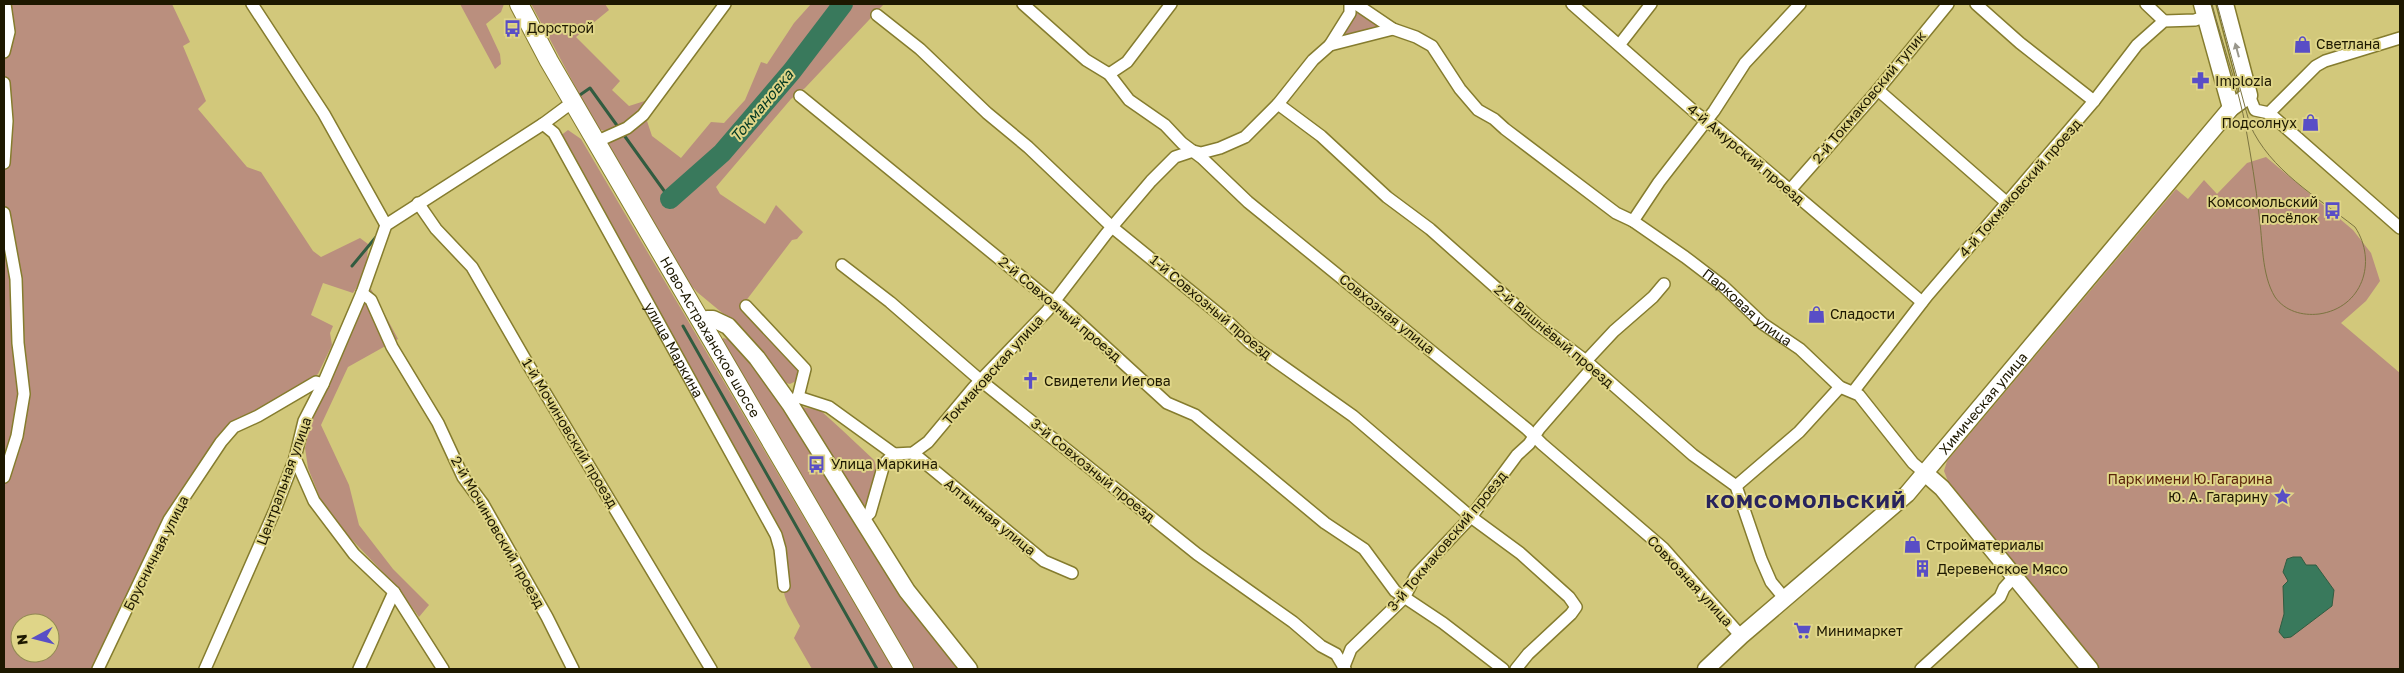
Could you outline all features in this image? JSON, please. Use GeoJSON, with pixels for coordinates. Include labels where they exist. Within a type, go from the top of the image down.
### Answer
{"type":"FeatureCollection","features":[{"type":"Feature","properties":{"kind":"main road","name":"Ново-Астраханское шоссе"},"geometry":{"type":"LineString","coordinates":[[519,4],[904,669]]}},
{"type":"Feature","properties":{"kind":"street"},"geometry":{"type":"LineString","coordinates":[[4,52],[9,32],[5,4]]}},
{"type":"Feature","properties":{"kind":"street"},"geometry":{"type":"LineString","coordinates":[[252,4],[324,114],[386,225],[543,124],[574,101]]}},
{"type":"Feature","properties":{"kind":"street"},"geometry":{"type":"LineString","coordinates":[[598,141],[627,128],[643,115],[725,4]]}},
{"type":"Feature","properties":{"kind":"street","name":"Совхозная улица"},"geometry":{"type":"LineString","coordinates":[[1023,4],[1086,60],[1109,74],[1129,100],[1165,125],[1182,143],[1276,225],[1358,290],[1663,548],[1741,636]]}},
{"type":"Feature","properties":{"kind":"street"},"geometry":{"type":"LineString","coordinates":[[1109,74],[1127,62],[1171,4]]}},
{"type":"Feature","properties":{"kind":"street"},"geometry":{"type":"LineString","coordinates":[[1330,45],[1350,13],[1350,4]]}},
{"type":"Feature","properties":{"kind":"street","name":"Парковая улица"},"geometry":{"type":"LineString","coordinates":[[1356,4],[1393,29],[1416,37],[1432,46],[1460,89],[1478,110],[1494,119],[1616,213],[1633,221],[1723,286],[1763,324],[1800,349],[1840,387],[1859,396],[1913,463],[1942,488],[2090,669]]}},
{"type":"Feature","properties":{"kind":"street","name":"4-й Амурский проезд"},"geometry":{"type":"LineString","coordinates":[[1572,4],[1612,40],[1620,44],[1697,114],[1707,120],[1922,302]]}},
{"type":"Feature","properties":{"kind":"street"},"geometry":{"type":"LineString","coordinates":[[1620,44],[1651,4]]}},
{"type":"Feature","properties":{"kind":"street"},"geometry":{"type":"LineString","coordinates":[[1633,221],[1659,182],[1707,120],[1745,63],[1800,4]]}},
{"type":"Feature","properties":{"kind":"street","name":"2-й Токмаковский тупик"},"geometry":{"type":"LineString","coordinates":[[1790,190],[1878,90],[1948,4]]}},
{"type":"Feature","properties":{"kind":"street"},"geometry":{"type":"LineString","coordinates":[[1976,4],[2020,43],[2094,101]]}},
{"type":"Feature","properties":{"kind":"street"},"geometry":{"type":"LineString","coordinates":[[2146,4],[2164,21],[2195,20],[2204,10]]}},
{"type":"Feature","properties":{"kind":"street"},"geometry":{"type":"LineString","coordinates":[[2225,4],[2249,95],[2255,110],[2269,114],[2400,228]]}},
{"type":"Feature","properties":{"kind":"street"},"geometry":{"type":"LineString","coordinates":[[2204,10],[2231,108]]}},
{"type":"Feature","properties":{"kind":"street","name":"1-й Совхозный проезд"},"geometry":{"type":"LineString","coordinates":[[877,15],[920,49],[987,113],[1028,147],[1112,227],[1225,319],[1250,343],[1353,416],[1471,517],[1520,553],[1569,597],[1576,607],[1566,621],[1528,654],[1516,669]]}},
{"type":"Feature","properties":{"kind":"street","name":"4-й Токмаковский проезд"},"geometry":{"type":"LineString","coordinates":[[1853,392],[1922,302],[2094,101],[2137,46],[2164,21]]}},
{"type":"Feature","properties":{"kind":"street"},"geometry":{"type":"LineString","coordinates":[[1330,45],[1393,29]]}},
{"type":"Feature","properties":{"kind":"street"},"geometry":{"type":"LineString","coordinates":[[2269,114],[2316,66],[2325,61],[2400,38]]}},
{"type":"Feature","properties":{"kind":"street","name":"Токмаковская улица"},"geometry":{"type":"LineString","coordinates":[[913,453],[928,442],[980,380],[1053,302],[1112,227],[1175,157],[1193,151],[1201,152],[1235,143],[1245,137],[1278,104],[1313,60],[1330,45]]}},
{"type":"Feature","properties":{"kind":"street"},"geometry":{"type":"LineString","coordinates":[[4,84],[7,121],[4,163]]}},
{"type":"Feature","properties":{"kind":"street"},"geometry":{"type":"LineString","coordinates":[[1878,90],[2006,202]]}},
{"type":"Feature","properties":{"kind":"street","name":"Химическая улица"},"geometry":{"type":"LineString","coordinates":[[1706,669],[1741,636],[1907,494],[1926,474],[2231,108],[2249,95]]}},
{"type":"Feature","properties":{"kind":"street","name":"2-й Совхозный проезд"},"geometry":{"type":"LineString","coordinates":[[800,96],[1053,302],[1061,306],[1167,403],[1194,415],[1325,523],[1364,549],[1396,591],[1404,598],[1443,624],[1503,669]]}},
{"type":"Feature","properties":{"kind":"street","name":"2-й Вишнёвый проезд"},"geometry":{"type":"LineString","coordinates":[[1278,104],[1321,136],[1388,198],[1430,229],[1536,324],[1589,364],[1693,455],[1736,486]]}},
{"type":"Feature","properties":{"kind":"street","name":"улица Маркина"},"geometry":{"type":"LineString","coordinates":[[543,124],[554,133],[776,535],[780,549],[784,586]]}},
{"type":"Feature","properties":{"kind":"street","name":"1-й Мочиновский проезд"},"geometry":{"type":"LineString","coordinates":[[418,203],[436,229],[472,267],[529,366],[711,669]]}},
{"type":"Feature","properties":{"kind":"street"},"geometry":{"type":"LineString","coordinates":[[4,213],[16,279],[18,344],[24,394],[17,436],[4,477]]}},
{"type":"Feature","properties":{"kind":"street","name":"Центральная улица"},"geometry":{"type":"LineString","coordinates":[[205,669],[275,510],[295,458],[304,421],[323,384],[362,293],[386,225]]}},
{"type":"Feature","properties":{"kind":"street","name":"3-й Совхозный проезд"},"geometry":{"type":"LineString","coordinates":[[842,265],[890,302],[980,380],[1197,554],[1293,622],[1320,646],[1336,654],[1344,669]]}},
{"type":"Feature","properties":{"kind":"street","name":"3-й Токмаковский проезд"},"geometry":{"type":"LineString","coordinates":[[1344,669],[1351,650],[1404,598],[1416,576],[1471,517],[1614,331],[1664,284]]}},
{"type":"Feature","properties":{"kind":"street","name":"2-й Мочиновский проезд"},"geometry":{"type":"LineString","coordinates":[[362,293],[371,300],[392,347],[438,423],[462,477],[483,504],[547,617],[573,669]]}},
{"type":"Feature","properties":{"kind":"street"},"geometry":{"type":"LineString","coordinates":[[746,306],[805,369],[794,400]]}},
{"type":"Feature","properties":{"kind":"street"},"geometry":{"type":"LineString","coordinates":[[702,323],[707,319],[713,319],[728,326],[794,400],[862,520],[907,592],[969,669]]}},
{"type":"Feature","properties":{"kind":"street","name":"Брусничная улица"},"geometry":{"type":"LineString","coordinates":[[98,669],[169,520],[221,442],[234,427],[245,420],[258,416],[316,382],[323,384]]}},
{"type":"Feature","properties":{"kind":"street"},"geometry":{"type":"LineString","coordinates":[[1785,599],[1771,582],[1761,559],[1736,486],[1799,432],[1840,387]]}},
{"type":"Feature","properties":{"kind":"street"},"geometry":{"type":"LineString","coordinates":[[794,400],[829,407],[894,454],[913,453]]}},
{"type":"Feature","properties":{"kind":"street","name":"Алтынная улица"},"geometry":{"type":"LineString","coordinates":[[913,453],[1044,561],[1072,573]]}},
{"type":"Feature","properties":{"kind":"street"},"geometry":{"type":"LineString","coordinates":[[862,520],[870,513],[884,464],[894,454]]}},
{"type":"Feature","properties":{"kind":"street"},"geometry":{"type":"LineString","coordinates":[[295,458],[314,501],[331,526],[354,554],[394,592],[443,669]]}},
{"type":"Feature","properties":{"kind":"street"},"geometry":{"type":"LineString","coordinates":[[1921,669],[2000,597],[2004,588],[2014,577]]}},
{"type":"Feature","properties":{"kind":"street"},"geometry":{"type":"LineString","coordinates":[[359,669],[394,592]]}},
{"type":"Feature","properties":{"kind":"green space"},"geometry":{"type":"Polygon","coordinates":[[[4,4],[172,4],[190,42],[183,46],[206,101],[198,109],[247,167],[261,172],[313,251],[321,257],[360,238],[368,244],[366,264],[360,282],[353,293],[323,283],[311,315],[333,326],[330,333],[332,345],[318,374],[215,445],[92,669],[4,669],[4,4]]]}},
{"type":"Feature","properties":{"kind":"green space"},"geometry":{"type":"Polygon","coordinates":[[[460,4],[504,4],[501,12],[486,24],[500,54],[501,64],[495,69],[460,4]]]}},
{"type":"Feature","properties":{"kind":"green space"},"geometry":{"type":"Polygon","coordinates":[[[531,4],[605,4],[609,10],[576,37],[620,81],[612,90],[629,106],[651,99],[635,116],[620,127],[605,131],[598,129],[531,4]]]}},
{"type":"Feature","properties":{"kind":"green space"},"geometry":{"type":"Polygon","coordinates":[[[811,4],[884,4],[805,88],[791,99],[716,187],[720,194],[765,224],[776,205],[803,232],[797,239],[792,240],[745,302],[798,369],[796,381],[790,384],[782,382],[744,331],[697,292],[686,280],[608,147],[608,142],[646,118],[652,136],[681,158],[711,122],[724,123],[745,100],[761,62],[767,64],[794,23],[811,4]]]}},
{"type":"Feature","properties":{"kind":"green space"},"geometry":{"type":"Polygon","coordinates":[[[1353,6],[1381,27],[1338,38],[1353,6]]]}},
{"type":"Feature","properties":{"kind":"green space"},"geometry":{"type":"Polygon","coordinates":[[[568,130],[581,139],[893,669],[812,669],[794,638],[800,626],[785,596],[783,582],[786,562],[560,136],[568,130]]]}},
{"type":"Feature","properties":{"kind":"green space","name":"Парк имени Ю.Гагарина"},"geometry":{"type":"Polygon","coordinates":[[[2266,157],[2353,230],[2371,253],[2380,281],[2366,301],[2341,323],[2400,373],[2400,669],[2100,669],[1951,489],[1944,471],[1947,461],[2176,189],[2188,199],[2204,180],[2217,194],[2247,163],[2266,157]]]}},
{"type":"Feature","properties":{"kind":"green space"},"geometry":{"type":"Polygon","coordinates":[[[371,289],[398,339],[348,367],[321,425],[349,485],[359,525],[393,569],[429,605],[419,617],[399,589],[334,521],[320,498],[308,468],[305,448],[310,425],[371,289]]]}},
{"type":"Feature","properties":{"kind":"green space"},"geometry":{"type":"Polygon","coordinates":[[[723,338],[731,340],[771,388],[961,669],[910,669],[723,345],[723,338]]]}},
{"type":"Feature","properties":{"kind":"green space"},"geometry":{"type":"Polygon","coordinates":[[[802,407],[820,410],[874,460],[879,473],[863,509],[803,413],[802,407]]]}},
{"type":"Feature","properties":{"kind":"shaded area"},"geometry":{"type":"Polygon","coordinates":[[[2301,557],[2306,565],[2316,565],[2334,590],[2332,606],[2291,637],[2284,638],[2279,632],[2284,614],[2283,586],[2288,581],[2283,572],[2287,559],[2301,557]]]}},
{"type":"Feature","properties":{"kind":"waterway","name":"Токмановка"},"geometry":{"type":"LineString","coordinates":[[670,199],[722,153],[792,71],[843,4]]}},
{"type":"Feature","properties":{"kind":"waterway"},"geometry":{"type":"LineString","coordinates":[[577,97],[590,88],[670,199]]}},
{"type":"Feature","properties":{"kind":"waterway"},"geometry":{"type":"LineString","coordinates":[[352,266],[376,237]]}},
{"type":"Feature","properties":{"kind":"waterway"},"geometry":{"type":"LineString","coordinates":[[683,326],[877,669]]}},
{"type":"Feature","properties":{"kind":"tram line"},"geometry":{"type":"LineString","coordinates":[[2212,4],[2243,114],[2255,182],[2263,257],[2270,288],[2279,302],[2294,312],[2319,314],[2334,310],[2346,303],[2362,281],[2365,268],[2362,241],[2355,227],[2296,182],[2270,156],[2259,141],[2250,125],[2217,4]]}},
{"type":"Feature","properties":{"kind":"place","name":"Дорстрой"},"geometry":{"type":"Point","coordinates":[513,28]}},
{"type":"Feature","properties":{"kind":"place","name":"Светлана"},"geometry":{"type":"Point","coordinates":[2302,44]}},
{"type":"Feature","properties":{"kind":"place","name":"Implozia"},"geometry":{"type":"Point","coordinates":[2201,81]}},
{"type":"Feature","properties":{"kind":"place","name":"Подсолнух"},"geometry":{"type":"Point","coordinates":[2311,123]}},
{"type":"Feature","properties":{"kind":"place","name":"Комсомольский посёлок"},"geometry":{"type":"Point","coordinates":[2332,210]}},
{"type":"Feature","properties":{"kind":"place","name":"Сладости"},"geometry":{"type":"Point","coordinates":[1816,314]}},
{"type":"Feature","properties":{"kind":"place","name":"Свидетели Иегова"},"geometry":{"type":"Point","coordinates":[1030,381]}},
{"type":"Feature","properties":{"kind":"place","name":"Улица Маркина"},"geometry":{"type":"Point","coordinates":[817,464]}},
{"type":"Feature","properties":{"kind":"place","name":"Ю. А. Гагарину"},"geometry":{"type":"Point","coordinates":[2282,497]}},
{"type":"Feature","properties":{"kind":"place","name":"Стройматериалы"},"geometry":{"type":"Point","coordinates":[1912,545]}},
{"type":"Feature","properties":{"kind":"place","name":"Деревенское Мясо"},"geometry":{"type":"Point","coordinates":[1923,569]}},
{"type":"Feature","properties":{"kind":"place","name":"Минимаркет"},"geometry":{"type":"Point","coordinates":[1802,631]}},
{"type":"Feature","properties":{"kind":"district","name":"КОМСОМОЛЬСКИЙ"},"geometry":{"type":"Point","coordinates":[1806,501]}}]}
